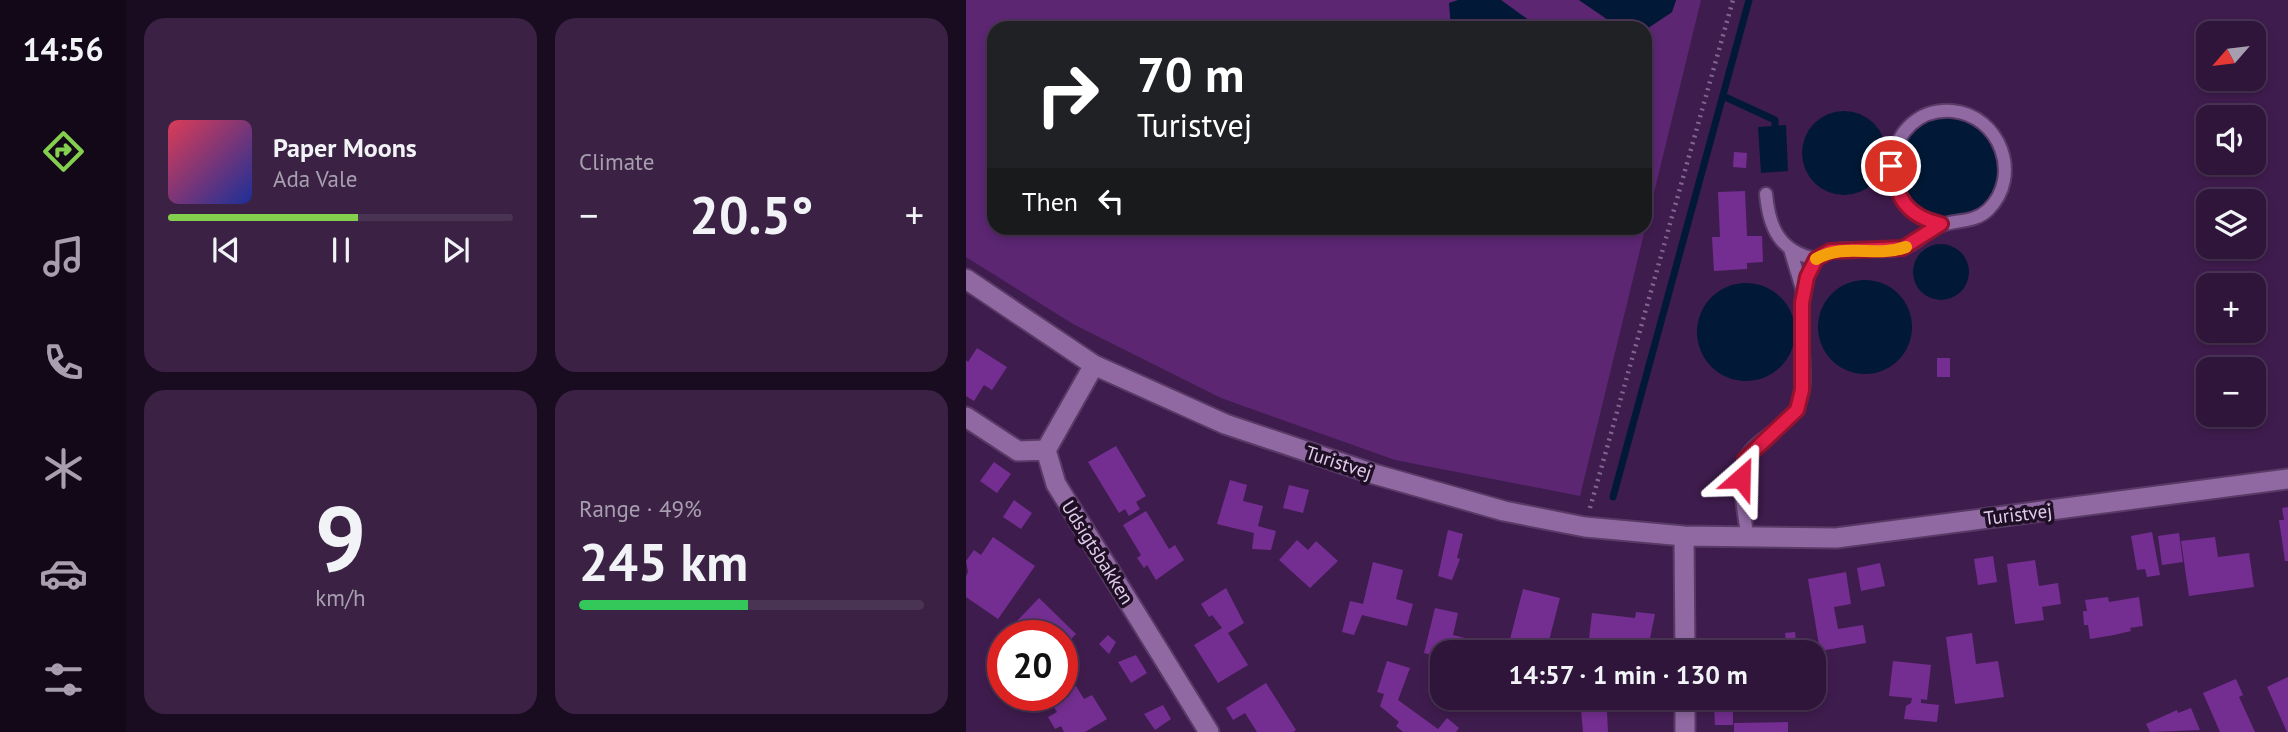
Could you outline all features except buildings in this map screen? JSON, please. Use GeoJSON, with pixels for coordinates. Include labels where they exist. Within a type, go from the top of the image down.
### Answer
{"type":"FeatureCollection","features":[{"type":"Feature","properties":{"kind":"street","name":"Turistvej"},"geometry":{"type":"LineString","coordinates":[[966,279],[1094,365],[1225,424],[1374,474],[1504,511],[1585,527],[1684,536],[1836,538],[2288,479]]}},
{"type":"Feature","properties":{"kind":"street"},"geometry":{"type":"LineString","coordinates":[[966,417],[1018,451],[1046,450],[1094,365]]}},
{"type":"Feature","properties":{"kind":"street","name":"Udsigtsbakken"},"geometry":{"type":"LineString","coordinates":[[1046,450],[1056,484],[1209,732]]}},
{"type":"Feature","properties":{"kind":"street"},"geometry":{"type":"LineString","coordinates":[[1684,536],[1685,640]]}},
{"type":"Feature","properties":{"kind":"street"},"geometry":{"type":"LineString","coordinates":[[1685,710],[1685,732]]}},
{"type":"Feature","properties":{"kind":"lane"},"geometry":{"type":"LineString","coordinates":[[1747,536],[1741,478],[1745,459],[1797,410],[1802,390],[1804,293],[1807,277],[1816,259],[1830,251],[1903,248],[1941,224],[1968,222],[1987,211],[2001,192],[2006,171],[2003,149],[1991,129],[1973,116],[1951,111],[1929,114],[1910,126],[1897,144],[1891,166],[1895,188],[1906,207],[1924,220],[1941,224]]}},
{"type":"Feature","properties":{"kind":"lane"},"geometry":{"type":"LineString","coordinates":[[1766,194],[1768,216],[1776,232],[1790,249],[1804,293]]}},
{"type":"Feature","properties":{"kind":"lane"},"geometry":{"type":"LineString","coordinates":[[1790,249],[1816,259]]}},
{"type":"Feature","properties":{"kind":"path"},"geometry":{"type":"LineString","coordinates":[[1585,527],[1733,0]]}},
{"type":"Feature","properties":{"kind":"shaded area"},"geometry":{"type":"Polygon","coordinates":[[[966,0],[1579,0],[1610,21],[987,21],[987,235],[1644,235],[1580,496],[1395,460],[1221,398],[1073,324],[966,257],[966,0]]]}},
{"type":"Feature","properties":{"kind":"shaded area"},"geometry":{"type":"Polygon","coordinates":[[[1676,0],[1701,0],[1652,201],[1652,25],[1671,13],[1676,0]]]}},
{"type":"Feature","properties":{"kind":"water"},"geometry":{"type":"Polygon","coordinates":[[[1458,0],[1501,0],[1530,21],[1450,21],[1449,3],[1458,0]]]}},
{"type":"Feature","properties":{"kind":"water"},"geometry":{"type":"Polygon","coordinates":[[[1579,0],[1676,0],[1672,12],[1652,25],[1652,21],[1610,21],[1579,0]]]}},
{"type":"Feature","properties":{"kind":"water"},"geometry":{"type":"Polygon","coordinates":[[[1844,111],[1867,118],[1879,130],[1886,153],[1879,176],[1867,188],[1844,195],[1821,188],[1809,176],[1802,153],[1809,130],[1821,118],[1844,111]]]}},
{"type":"Feature","properties":{"kind":"water"},"geometry":{"type":"Polygon","coordinates":[[[1950,117],[1969,121],[1986,132],[1997,149],[2001,168],[1997,187],[1986,204],[1969,215],[1950,219],[1931,215],[1914,204],[1903,187],[1899,168],[1903,149],[1914,132],[1931,121],[1950,117]]]}},
{"type":"Feature","properties":{"kind":"water"},"geometry":{"type":"Polygon","coordinates":[[[1786,125],[1788,171],[1761,173],[1758,127],[1786,125]]]}},
{"type":"Feature","properties":{"kind":"water"},"geometry":{"type":"Polygon","coordinates":[[[1935,244],[1947,244],[1957,248],[1965,256],[1969,272],[1965,288],[1957,296],[1947,300],[1935,300],[1925,296],[1917,288],[1913,278],[1913,266],[1917,256],[1925,248],[1935,244]]]}},
{"type":"Feature","properties":{"kind":"water"},"geometry":{"type":"Polygon","coordinates":[[[1856,280],[1874,280],[1899,293],[1909,309],[1912,327],[1909,345],[1899,361],[1874,374],[1856,374],[1831,361],[1818,336],[1818,318],[1831,293],[1856,280]]]}},
{"type":"Feature","properties":{"kind":"water"},"geometry":{"type":"Polygon","coordinates":[[[1746,283],[1765,287],[1780,298],[1791,313],[1795,332],[1791,351],[1780,366],[1765,377],[1746,381],[1727,377],[1712,366],[1701,351],[1697,332],[1701,313],[1712,298],[1727,287],[1746,283]]]}},
{"type":"Feature","properties":{"kind":"waterway"},"geometry":{"type":"LineString","coordinates":[[1613,497],[1749,0]]}},
{"type":"Feature","properties":{"kind":"waterway"},"geometry":{"type":"LineString","coordinates":[[1723,96],[1775,120],[1775,126]]}},
{"type":"Feature","properties":{"kind":"slow traffic"},"geometry":{"type":"LineString","coordinates":[[1816,259],[1830,251],[1883,251],[1906,247]]}},
{"type":"Feature","properties":{"kind":"route"},"geometry":{"type":"LineString","coordinates":[[1741,478],[1745,459],[1797,410],[1802,390],[1802,303],[1807,277],[1816,259],[1830,251],[1883,251],[1903,248],[1941,224],[1924,220],[1906,207],[1895,188],[1891,166]]}}]}
